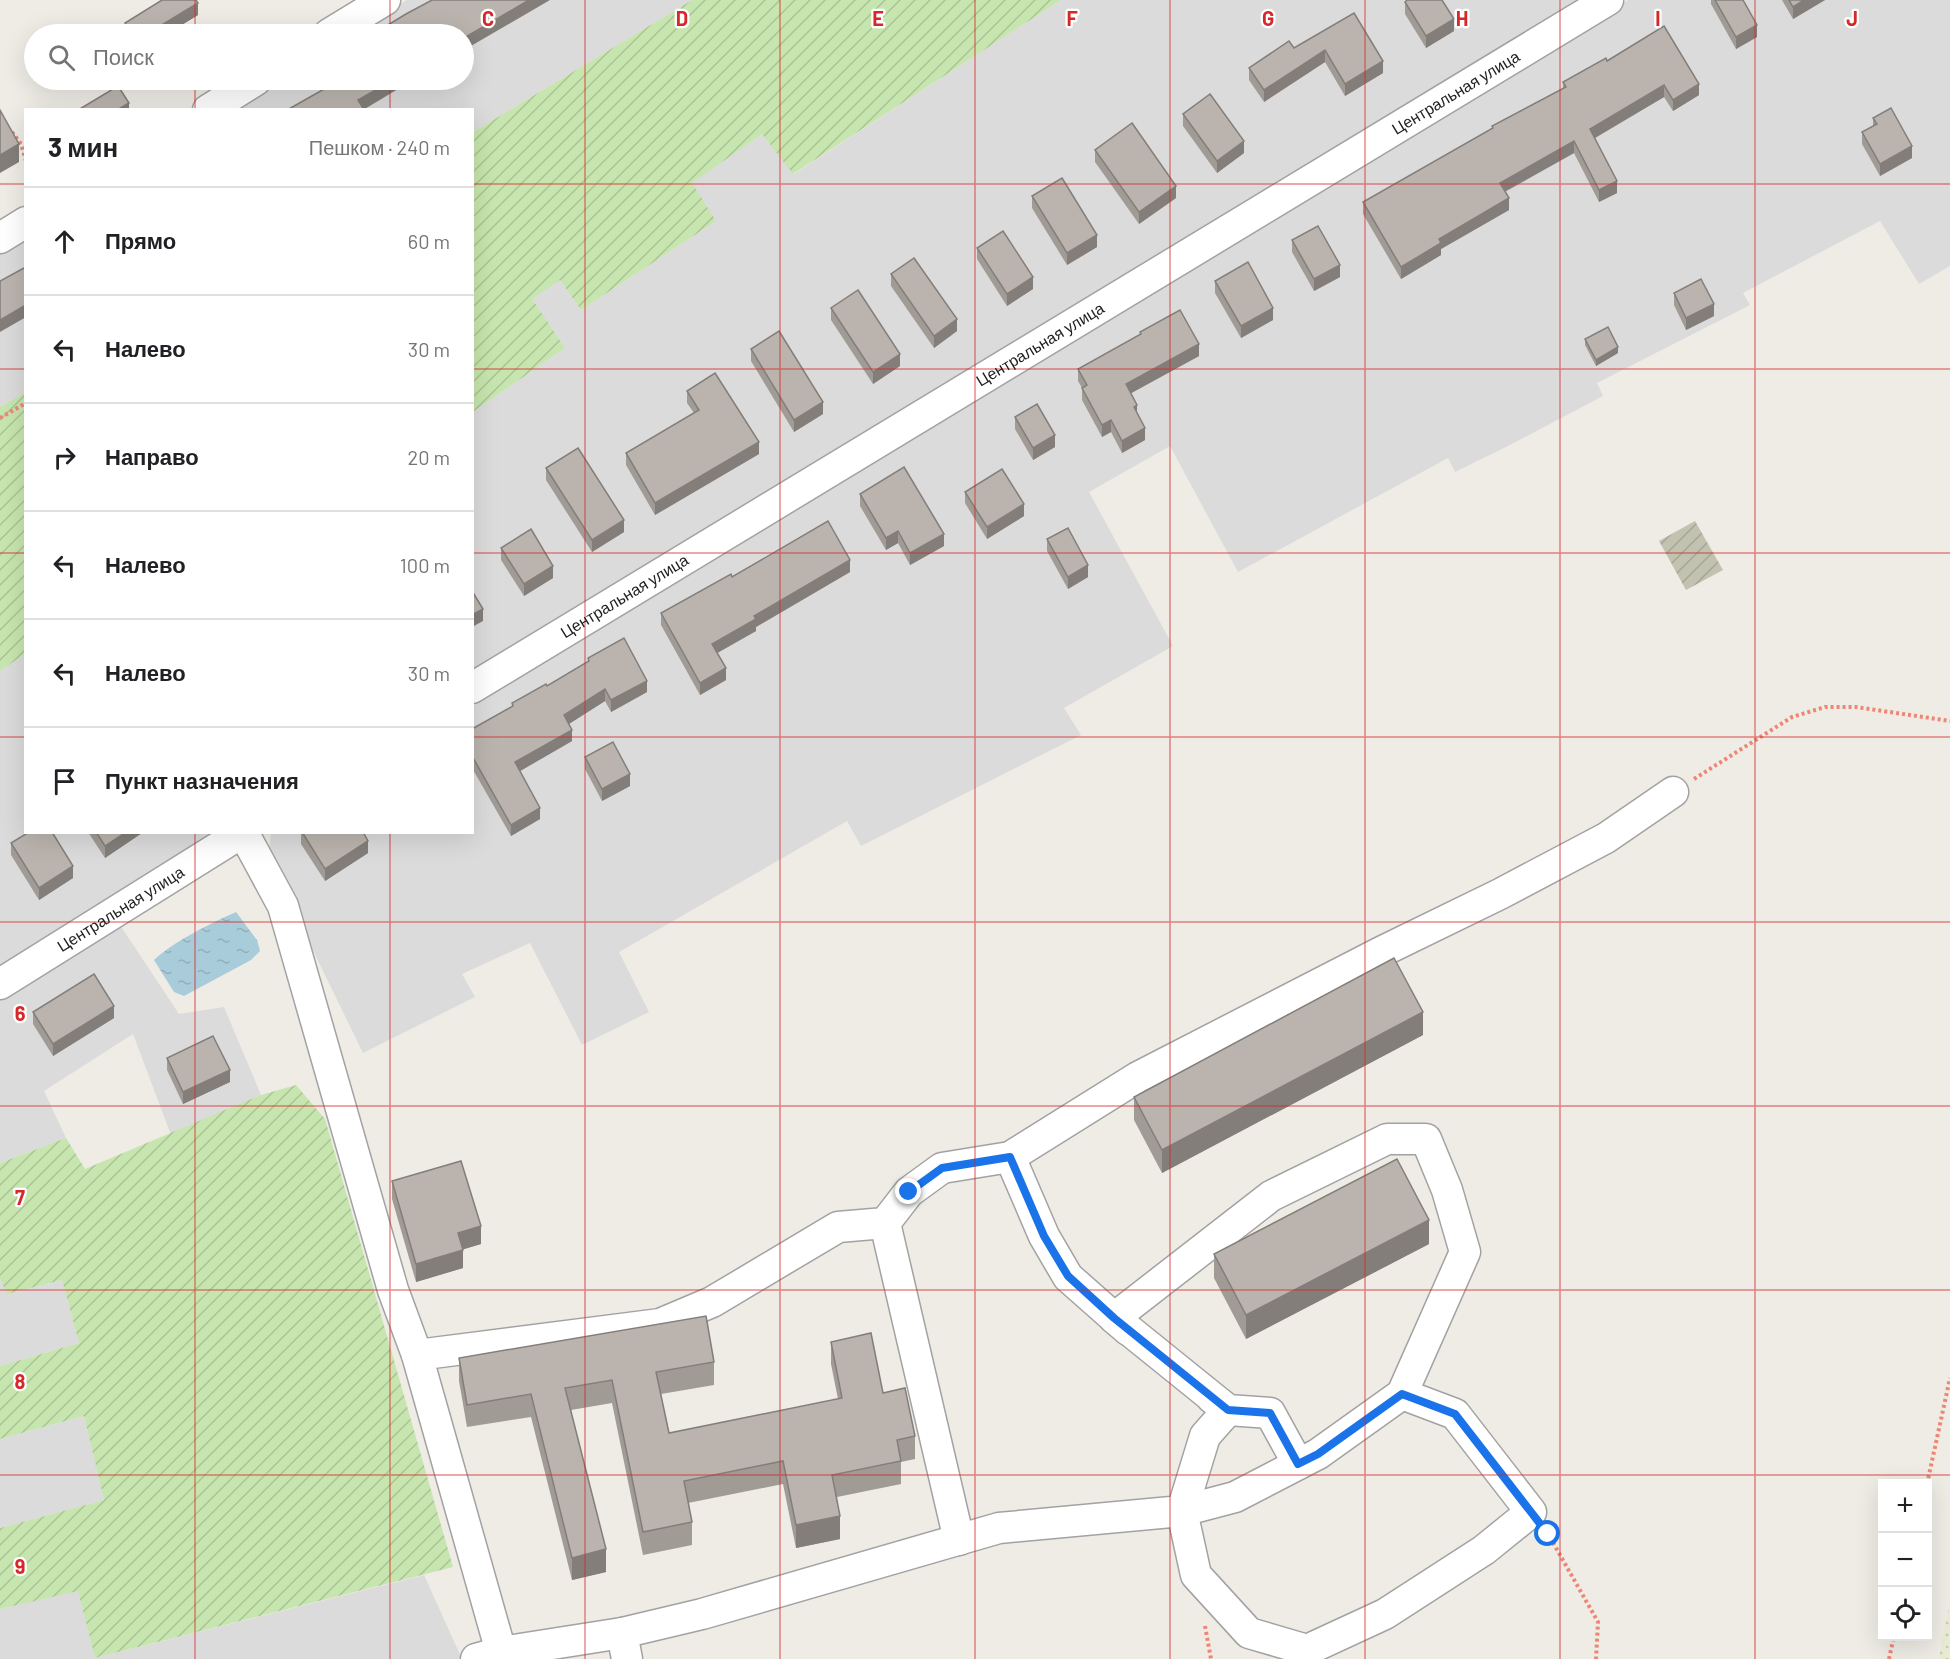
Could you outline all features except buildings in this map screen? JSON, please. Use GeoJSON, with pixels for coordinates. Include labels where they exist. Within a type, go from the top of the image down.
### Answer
{"type":"FeatureCollection","features":[{"type":"Feature","properties":{"kind":"street"},"geometry":{"type":"LineString","coordinates":[[345,24],[385,0]]}},
{"type":"Feature","properties":{"kind":"street","name":"Центральная улица"},"geometry":{"type":"LineString","coordinates":[[474,687],[1608,0]]}},
{"type":"Feature","properties":{"kind":"street"},"geometry":{"type":"LineString","coordinates":[[211,108],[240,90]]}},
{"type":"Feature","properties":{"kind":"street"},"geometry":{"type":"LineString","coordinates":[[0,238],[24,223]]}},
{"type":"Feature","properties":{"kind":"street"},"geometry":{"type":"LineString","coordinates":[[417,1355],[660,1324],[712,1302],[838,1227],[885,1222],[909,1192],[942,1168],[1010,1157],[1138,1077],[1606,838],[1673,792]]}},
{"type":"Feature","properties":{"kind":"street","name":"Центральная улица"},"geometry":{"type":"LineString","coordinates":[[0,984],[240,834]]}},
{"type":"Feature","properties":{"kind":"street"},"geometry":{"type":"LineString","coordinates":[[244,834],[283,906],[393,1290],[417,1355],[493,1657],[624,1646],[702,1614],[999,1528],[1182,1510],[1235,1497],[1318,1454],[1402,1394],[1465,1252],[1447,1190],[1426,1139],[1387,1139],[1271,1196],[1114,1318]]}},
{"type":"Feature","properties":{"kind":"street"},"geometry":{"type":"LineString","coordinates":[[1010,1157],[1044,1236],[1068,1276],[1140,1341],[1228,1410],[1270,1413],[1298,1464]]}},
{"type":"Feature","properties":{"kind":"street"},"geometry":{"type":"LineString","coordinates":[[885,1222],[959,1540]]}},
{"type":"Feature","properties":{"kind":"street"},"geometry":{"type":"LineString","coordinates":[[1228,1410],[1205,1436],[1182,1510],[1196,1575],[1249,1633],[1307,1650],[1385,1614],[1484,1550],[1531,1512],[1455,1414],[1402,1394]]}},
{"type":"Feature","properties":{"kind":"path"},"geometry":{"type":"LineString","coordinates":[[7,126],[21,144],[24,154]]}},
{"type":"Feature","properties":{"kind":"path"},"geometry":{"type":"LineString","coordinates":[[0,418],[24,404]]}},
{"type":"Feature","properties":{"kind":"path"},"geometry":{"type":"LineString","coordinates":[[1673,792],[1792,717],[1824,707],[1857,707],[1950,721]]}},
{"type":"Feature","properties":{"kind":"path"},"geometry":{"type":"LineString","coordinates":[[1928,1479],[1950,1378]]}},
{"type":"Feature","properties":{"kind":"path"},"geometry":{"type":"LineString","coordinates":[[1531,1512],[1548,1534],[1598,1622],[1596,1659]]}},
{"type":"Feature","properties":{"kind":"path"},"geometry":{"type":"LineString","coordinates":[[1889,1659],[1893,1641]]}},
{"type":"Feature","properties":{"kind":"shaded area"},"geometry":{"type":"Polygon","coordinates":[[[407,0],[692,0],[474,131],[474,108],[231,108],[261,90],[474,90],[474,24],[367,24],[407,0]]]}},
{"type":"Feature","properties":{"kind":"shaded area"},"geometry":{"type":"Polygon","coordinates":[[[1061,0],[1586,0],[474,677],[474,411],[565,348],[531,299],[560,280],[581,310],[716,221],[691,183],[762,134],[794,174],[1061,0]]]}},
{"type":"Feature","properties":{"kind":"shaded area"},"geometry":{"type":"Polygon","coordinates":[[[1628,0],[1950,0],[1950,266],[1919,284],[1880,221],[1743,293],[1750,305],[1597,383],[1603,396],[1455,472],[1448,458],[1238,572],[1170,446],[1089,492],[1173,646],[1064,708],[1081,735],[861,846],[847,821],[619,952],[649,1012],[582,1045],[530,943],[462,974],[475,997],[363,1053],[268,858],[271,834],[474,834],[474,701],[1628,0]]]}},
{"type":"Feature","properties":{"kind":"shaded area"},"geometry":{"type":"Polygon","coordinates":[[[24,235],[24,393],[0,407],[0,249],[24,235]]]}},
{"type":"Feature","properties":{"kind":"shaded area"},"geometry":{"type":"Polygon","coordinates":[[[1695,521],[1723,570],[1686,590],[1659,541],[1695,521]]]}},
{"type":"Feature","properties":{"kind":"shaded area"},"geometry":{"type":"Polygon","coordinates":[[[24,655],[24,834],[217,834],[0,970],[0,671],[24,655]]]}},
{"type":"Feature","properties":{"kind":"shaded area"},"geometry":{"type":"Polygon","coordinates":[[[120,925],[179,1014],[224,1007],[261,1095],[171,1135],[133,1034],[44,1091],[66,1138],[0,1163],[0,999],[120,925]]]}},
{"type":"Feature","properties":{"kind":"shaded area"},"geometry":{"type":"Polygon","coordinates":[[[0,1279],[7,1294],[62,1280],[79,1343],[0,1366],[0,1279]]]}},
{"type":"Feature","properties":{"kind":"shaded area"},"geometry":{"type":"Polygon","coordinates":[[[84,1416],[104,1500],[0,1528],[0,1439],[84,1416]]]}},
{"type":"Feature","properties":{"kind":"shaded area"},"geometry":{"type":"Polygon","coordinates":[[[424,1575],[462,1659],[0,1659],[0,1609],[78,1590],[95,1658],[424,1575]]]}},
{"type":"Feature","properties":{"kind":"shaded area"},"geometry":{"type":"Polygon","coordinates":[[[1950,1600],[1950,1659],[1939,1659],[1950,1600]]]}},
{"type":"Feature","properties":{"kind":"green space"},"geometry":{"type":"Polygon","coordinates":[[[692,0],[1061,0],[793,174],[762,134],[692,183],[716,221],[581,310],[560,280],[532,299],[565,348],[474,411],[474,131],[692,0]]]}},
{"type":"Feature","properties":{"kind":"green space"},"geometry":{"type":"Polygon","coordinates":[[[24,393],[24,655],[0,671],[0,407],[24,393]]]}},
{"type":"Feature","properties":{"kind":"green space"},"geometry":{"type":"Polygon","coordinates":[[[296,1085],[325,1119],[453,1567],[95,1658],[78,1591],[0,1609],[0,1528],[104,1500],[84,1416],[0,1439],[0,1366],[79,1343],[62,1280],[7,1294],[0,1279],[0,1163],[66,1138],[85,1169],[261,1095],[296,1085]]]}},
{"type":"Feature","properties":{"kind":"water"},"geometry":{"type":"Polygon","coordinates":[[[236,912],[257,940],[260,951],[251,960],[184,996],[174,992],[154,960],[204,927],[236,912]]]}},
{"type":"Feature","properties":{"kind":"route"},"geometry":{"type":"LineString","coordinates":[[909,1192],[942,1168],[1010,1157],[1044,1236],[1068,1276],[1114,1318],[1228,1410],[1270,1413],[1298,1464],[1318,1454],[1402,1394],[1455,1414],[1548,1534]]}}]}
